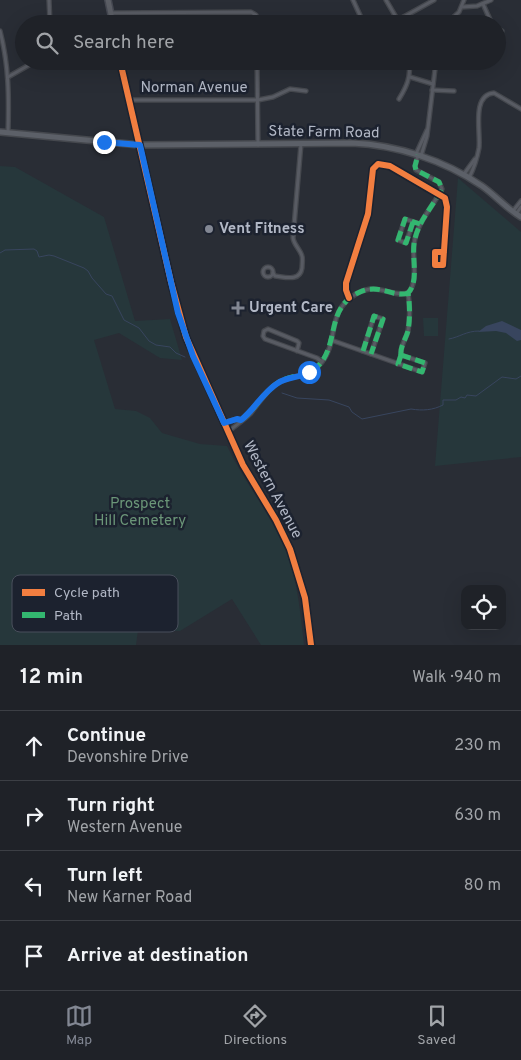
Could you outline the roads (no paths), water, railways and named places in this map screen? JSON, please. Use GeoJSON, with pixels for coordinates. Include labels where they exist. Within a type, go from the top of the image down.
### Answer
{"type":"FeatureCollection","features":[{"type":"Feature","properties":{"kind":"main road"},"geometry":{"type":"LineString","coordinates":[[108,0],[111,14]]}},
{"type":"Feature","properties":{"kind":"main road","name":"Western Avenue"},"geometry":{"type":"LineString","coordinates":[[122,70],[178,313],[193,356],[243,465],[276,520],[290,549],[305,598],[311,645]]}},
{"type":"Feature","properties":{"kind":"main road","name":"State Farm Road"},"geometry":{"type":"LineString","coordinates":[[0,132],[140,145],[357,144],[389,148],[418,155],[467,176],[518,216]]}},
{"type":"Feature","properties":{"kind":"street"},"geometry":{"type":"LineString","coordinates":[[49,0],[50,15]]}},
{"type":"Feature","properties":{"kind":"street"},"geometry":{"type":"LineString","coordinates":[[353,0],[360,15]]}},
{"type":"Feature","properties":{"kind":"street"},"geometry":{"type":"LineString","coordinates":[[386,0],[395,15]]}},
{"type":"Feature","properties":{"kind":"street"},"geometry":{"type":"LineString","coordinates":[[410,15],[434,0]]}},
{"type":"Feature","properties":{"kind":"street"},"geometry":{"type":"LineString","coordinates":[[456,15],[462,7],[464,0]]}},
{"type":"Feature","properties":{"kind":"street"},"geometry":{"type":"LineString","coordinates":[[462,7],[483,4],[491,0]]}},
{"type":"Feature","properties":{"kind":"street"},"geometry":{"type":"LineString","coordinates":[[483,4],[488,15]]}},
{"type":"Feature","properties":{"kind":"street"},"geometry":{"type":"LineString","coordinates":[[111,14],[251,12],[256,15]]}},
{"type":"Feature","properties":{"kind":"street"},"geometry":{"type":"LineString","coordinates":[[0,31],[8,77],[8,133]]}},
{"type":"Feature","properties":{"kind":"street"},"geometry":{"type":"LineString","coordinates":[[8,77],[20,70]]}},
{"type":"Feature","properties":{"kind":"street"},"geometry":{"type":"LineString","coordinates":[[258,70],[258,144]]}},
{"type":"Feature","properties":{"kind":"street"},"geometry":{"type":"LineString","coordinates":[[399,99],[407,86],[410,77],[410,70]]}},
{"type":"Feature","properties":{"kind":"street"},"geometry":{"type":"LineString","coordinates":[[398,364],[408,332],[410,302],[408,293],[414,284],[414,246],[420,224],[442,189],[439,182],[415,168],[428,130],[435,70]]}},
{"type":"Feature","properties":{"kind":"street"},"geometry":{"type":"LineString","coordinates":[[410,77],[433,84]]}},
{"type":"Feature","properties":{"kind":"street","name":"Norman Avenue"},"geometry":{"type":"LineString","coordinates":[[129,100],[258,100],[273,97],[290,89],[306,92]]}},
{"type":"Feature","properties":{"kind":"street"},"geometry":{"type":"LineString","coordinates":[[432,90],[454,91]]}},
{"type":"Feature","properties":{"kind":"street"},"geometry":{"type":"LineString","coordinates":[[467,176],[476,162],[479,143],[479,109],[483,99],[488,94],[494,93],[521,109]]}},
{"type":"Feature","properties":{"kind":"street"},"geometry":{"type":"LineString","coordinates":[[273,273],[275,276],[294,278],[299,276],[301,272],[302,256],[293,238],[301,144]]}},
{"type":"Feature","properties":{"kind":"street"},"geometry":{"type":"LineString","coordinates":[[467,176],[475,159]]}},
{"type":"Feature","properties":{"kind":"street"},"geometry":{"type":"LineString","coordinates":[[349,298],[346,283],[368,214],[373,169],[380,164],[390,166],[445,198],[444,265],[435,265],[436,252],[444,252]]}},
{"type":"Feature","properties":{"kind":"street"},"geometry":{"type":"LineString","coordinates":[[518,216],[521,201]]}},
{"type":"Feature","properties":{"kind":"street"},"geometry":{"type":"LineString","coordinates":[[518,216],[521,207]]}},
{"type":"Feature","properties":{"kind":"street"},"geometry":{"type":"LineString","coordinates":[[413,222],[406,243],[398,240],[404,219],[420,224]]}},
{"type":"Feature","properties":{"kind":"street"},"geometry":{"type":"LineString","coordinates":[[228,432],[249,415],[274,385],[285,379],[305,375],[322,362],[331,340],[338,311],[349,298],[361,291],[370,289],[381,289],[402,294],[408,293]]}},
{"type":"Feature","properties":{"kind":"street"},"geometry":{"type":"LineString","coordinates":[[363,351],[374,316],[384,319],[371,354]]}},
{"type":"Feature","properties":{"kind":"street"},"geometry":{"type":"LineString","coordinates":[[297,350],[299,343],[297,340],[268,329],[262,336],[265,339],[297,350],[322,362]]}},
{"type":"Feature","properties":{"kind":"street"},"geometry":{"type":"LineString","coordinates":[[331,340],[422,372],[425,363],[401,355]]}},
{"type":"Feature","properties":{"kind":"street"},"geometry":{"type":"LineString","coordinates":[[224,423],[237,419],[241,420]]}},
{"type":"Feature","properties":{"kind":"water"},"geometry":{"type":"Polygon","coordinates":[[[502,321],[521,330],[521,340],[517,341],[506,333],[496,331],[478,332],[486,326],[502,321]]]}},
{"type":"Feature","properties":{"kind":"waterway"},"geometry":{"type":"LineString","coordinates":[[0,253],[5,250],[34,249],[39,257],[54,256],[84,268],[106,294],[112,296],[124,320],[139,328],[149,341],[156,345],[170,347],[176,353],[185,357]]}},
{"type":"Feature","properties":{"kind":"waterway"},"geometry":{"type":"LineString","coordinates":[[449,339],[479,331]]}},
{"type":"Feature","properties":{"kind":"waterway"},"geometry":{"type":"LineString","coordinates":[[282,393],[297,398],[329,400],[349,407],[352,412],[362,419],[411,409],[424,410],[435,408],[443,405],[443,400],[456,400],[461,397],[465,398],[467,395],[476,396],[502,377],[516,379],[521,376]]}},
{"type":"Feature","properties":{"kind":"place","name":"Vent Fitness"},"geometry":{"type":"Point","coordinates":[209,229]}},
{"type":"Feature","properties":{"kind":"place","name":"Urgent Care"},"geometry":{"type":"Point","coordinates":[238,308]}},
{"type":"Feature","properties":{"kind":"park label","name":"Prospect Hill Cemetery"},"geometry":{"type":"Point","coordinates":[140,512]}}]}
